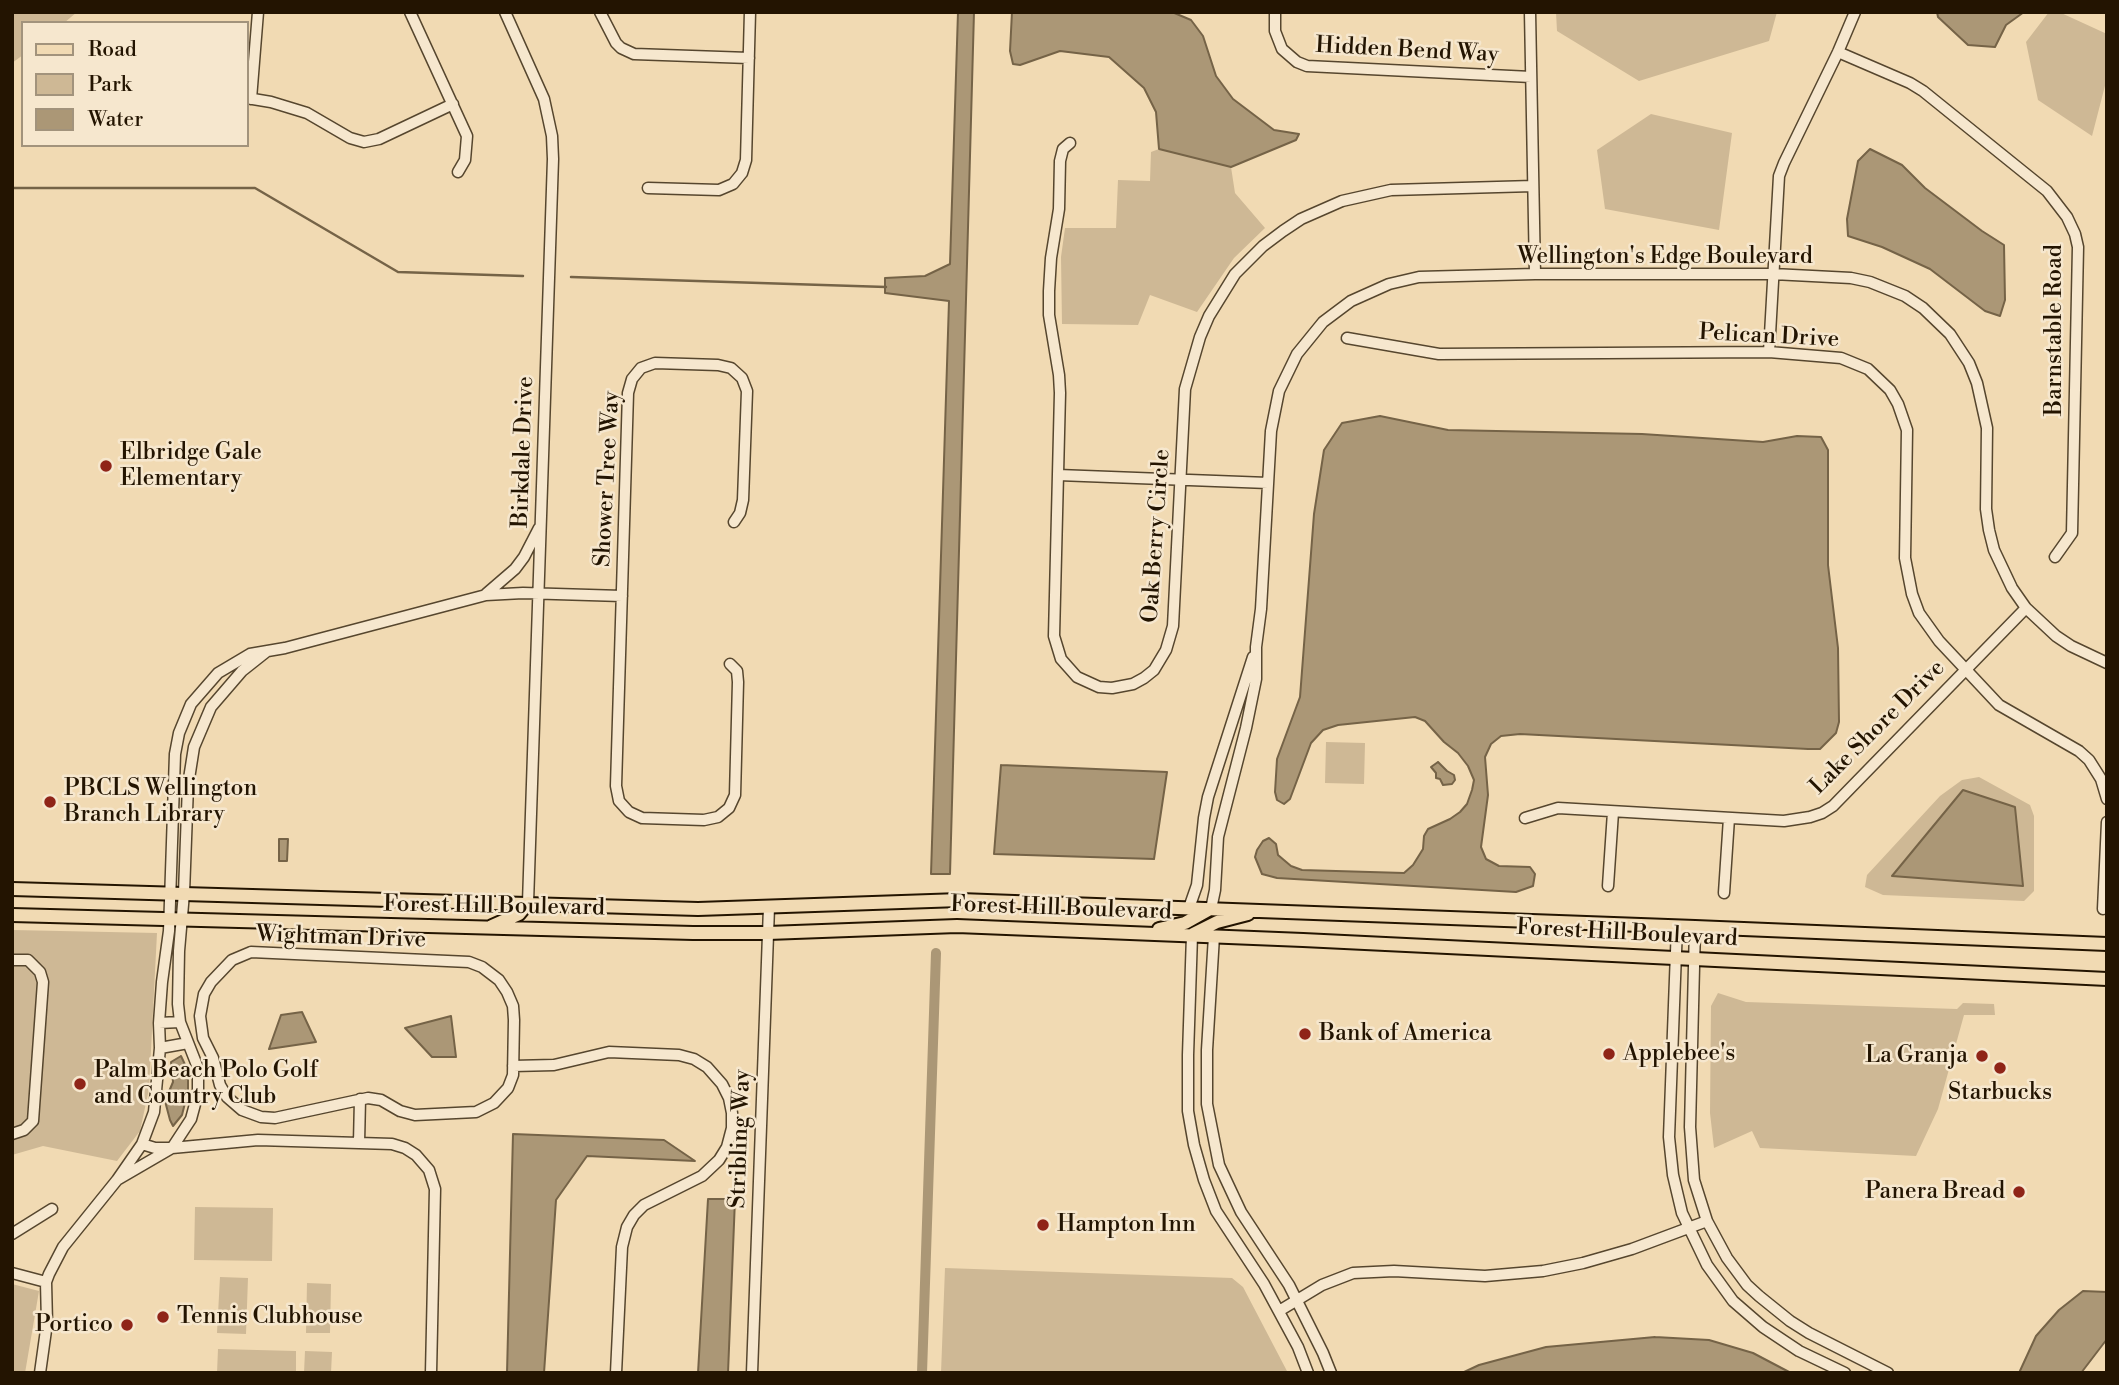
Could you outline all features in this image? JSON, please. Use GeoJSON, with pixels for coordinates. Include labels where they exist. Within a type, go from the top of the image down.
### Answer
{"type":"FeatureCollection","features":[{"type":"Feature","properties":{"kind":"main road","name":"Forest Hill Boulevard"},"geometry":{"type":"LineString","coordinates":[[12,890],[698,909],[960,900],[1695,926],[2107,944]]}},
{"type":"Feature","properties":{"kind":"main road"},"geometry":{"type":"LineString","coordinates":[[489,928],[519,914],[528,903]]}},
{"type":"Feature","properties":{"kind":"main road"},"geometry":{"type":"LineString","coordinates":[[1135,932],[1185,923],[1211,909]]}},
{"type":"Feature","properties":{"kind":"main road"},"geometry":{"type":"LineString","coordinates":[[1192,934],[1217,922],[1258,911]]}},
{"type":"Feature","properties":{"kind":"main road","name":"Forest Hill Boulevard"},"geometry":{"type":"LineString","coordinates":[[12,915],[175,914],[489,928],[768,933],[899,926],[957,926],[1192,934],[2107,979]]}},
{"type":"Feature","properties":{"kind":"street"},"geometry":{"type":"LineString","coordinates":[[258,12],[249,98],[307,113],[350,138],[364,142],[379,139],[453,104]]}},
{"type":"Feature","properties":{"kind":"street"},"geometry":{"type":"LineString","coordinates":[[410,12],[467,136],[465,160],[458,172]]}},
{"type":"Feature","properties":{"kind":"street","name":"Birkdale Drive"},"geometry":{"type":"LineString","coordinates":[[505,12],[539,84],[547,110],[552,136],[553,173],[528,903]]}},
{"type":"Feature","properties":{"kind":"street"},"geometry":{"type":"LineString","coordinates":[[600,12],[616,43],[634,54],[749,58]]}},
{"type":"Feature","properties":{"kind":"street"},"geometry":{"type":"LineString","coordinates":[[648,188],[719,190],[733,184],[742,173],[746,160],[750,12]]}},
{"type":"Feature","properties":{"kind":"street","name":"Hidden Bend Way"},"geometry":{"type":"LineString","coordinates":[[1275,12],[1275,31],[1282,48],[1297,62],[1307,66],[1531,77]]}},
{"type":"Feature","properties":{"kind":"street"},"geometry":{"type":"LineString","coordinates":[[1530,12],[1535,274]]}},
{"type":"Feature","properties":{"kind":"street"},"geometry":{"type":"LineString","coordinates":[[1769,352],[1779,176],[1855,12]]}},
{"type":"Feature","properties":{"kind":"street","name":"Barnstable Road"},"geometry":{"type":"LineString","coordinates":[[1838,52],[1910,83],[1923,92],[2048,191],[2059,203],[2071,225],[2078,247],[2073,533],[2055,557]]}},
{"type":"Feature","properties":{"kind":"street","name":"Oak Berry Circle"},"geometry":{"type":"LineString","coordinates":[[1070,143],[1063,149],[1060,161],[1059,209],[1049,291],[1049,315],[1059,375],[1054,636],[1061,659],[1077,677],[1099,687],[1112,688],[1133,684],[1144,678],[1161,660],[1166,649],[1173,626],[1185,389],[1200,337],[1222,293],[1240,269],[1283,230],[1323,208],[1367,194],[1412,188],[1533,186]]}},
{"type":"Feature","properties":{"kind":"street","name":"Wellington's Edge Boulevard"},"geometry":{"type":"LineString","coordinates":[[1211,909],[1215,890],[1217,837],[1256,679],[1272,421],[1283,382],[1309,337],[1337,311],[1370,291],[1406,279],[1535,274],[1773,274],[1852,278],[1905,296],[1923,307],[1950,334],[1969,363],[1977,383],[1987,428],[1986,509],[1994,551],[2011,588],[2026,608],[2056,636],[2107,663]]}},
{"type":"Feature","properties":{"kind":"street","name":"Pelican Drive"},"geometry":{"type":"LineString","coordinates":[[1347,338],[1439,354],[1769,352],[1841,358],[1868,369],[1890,390],[1907,430],[1905,558],[1912,594],[1928,628],[1999,705],[2078,751],[2088,760],[2101,779],[2107,799]]}},
{"type":"Feature","properties":{"kind":"street","name":"Shower Tree Way"},"geometry":{"type":"LineString","coordinates":[[730,664],[737,671],[738,682],[735,795],[729,808],[718,817],[704,820],[642,818],[629,812],[620,801],[616,786],[628,393],[632,379],[641,368],[655,363],[718,365],[731,368],[742,378],[747,391],[743,500],[740,513],[734,522]]}},
{"type":"Feature","properties":{"kind":"street"},"geometry":{"type":"LineString","coordinates":[[1058,475],[1268,483]]}},
{"type":"Feature","properties":{"kind":"street"},"geometry":{"type":"LineString","coordinates":[[117,1180],[172,1148],[191,1119],[198,1093],[198,1068],[180,1021],[175,914],[169,893],[173,772],[179,733],[191,705],[218,673],[250,654],[486,594],[520,563],[541,524]]}},
{"type":"Feature","properties":{"kind":"street","name":"Shower Tree Way"},"geometry":{"type":"LineString","coordinates":[[486,594],[622,596]]}},
{"type":"Feature","properties":{"kind":"street","name":"Lake Shore Drive"},"geometry":{"type":"LineString","coordinates":[[1525,818],[1559,808],[1728,818],[1796,820],[1810,817],[1833,806],[2026,608]]}},
{"type":"Feature","properties":{"kind":"street","name":"Wellington's Edge Boulevard"},"geometry":{"type":"LineString","coordinates":[[1189,908],[1197,885],[1203,818],[1208,797],[1256,647]]}},
{"type":"Feature","properties":{"kind":"street"},"geometry":{"type":"LineString","coordinates":[[40,1373],[47,1324],[46,1282],[63,1247],[142,1144],[154,1112],[160,1048],[159,1023],[175,914],[184,893],[188,785],[194,747],[211,707],[242,671],[266,652]]}},
{"type":"Feature","properties":{"kind":"street"},"geometry":{"type":"LineString","coordinates":[[1608,886],[1612,812]]}},
{"type":"Feature","properties":{"kind":"street"},"geometry":{"type":"LineString","coordinates":[[1724,893],[1728,818]]}},
{"type":"Feature","properties":{"kind":"street"},"geometry":{"type":"LineString","coordinates":[[2103,909],[2107,822]]}},
{"type":"Feature","properties":{"kind":"street","name":"Stribling Way"},"geometry":{"type":"LineString","coordinates":[[752,1373],[769,907]]}},
{"type":"Feature","properties":{"kind":"street"},"geometry":{"type":"LineString","coordinates":[[1677,926],[1669,1137],[1677,1194],[1688,1228],[1720,1285],[1748,1314],[1799,1351],[1845,1373]]}},
{"type":"Feature","properties":{"kind":"street"},"geometry":{"type":"LineString","coordinates":[[1695,926],[1691,1160],[1694,1180],[1707,1221],[1727,1258],[1747,1285],[1776,1311],[1809,1333],[1888,1373]]}},
{"type":"Feature","properties":{"kind":"street"},"geometry":{"type":"LineString","coordinates":[[1192,934],[1188,1111],[1194,1145],[1216,1211],[1279,1311],[1308,1373]]}},
{"type":"Feature","properties":{"kind":"street"},"geometry":{"type":"LineString","coordinates":[[1214,936],[1207,1050],[1207,1104],[1219,1165],[1246,1221],[1289,1285],[1331,1373]]}},
{"type":"Feature","properties":{"kind":"street","name":"Wightman Drive"},"geometry":{"type":"LineString","coordinates":[[251,952],[469,962],[489,971],[499,980],[508,992],[514,1013],[511,1082],[499,1099],[475,1112],[415,1115],[400,1111],[382,1100],[360,1099],[268,1118],[248,1113],[227,1097],[203,1038],[200,1016],[207,988],[227,964],[238,956],[251,952]]}},
{"type":"Feature","properties":{"kind":"street"},"geometry":{"type":"LineString","coordinates":[[12,960],[28,960],[40,972],[43,982],[33,1121],[24,1130],[12,1134]]}},
{"type":"Feature","properties":{"kind":"street"},"geometry":{"type":"LineString","coordinates":[[159,1023],[180,1021]]}},
{"type":"Feature","properties":{"kind":"street"},"geometry":{"type":"LineString","coordinates":[[160,1048],[188,1043]]}},
{"type":"Feature","properties":{"kind":"street"},"geometry":{"type":"LineString","coordinates":[[513,1066],[554,1065],[609,1052],[672,1054],[694,1059],[707,1067],[718,1078],[729,1098],[732,1128],[727,1147],[719,1160],[702,1176],[644,1205],[626,1227],[622,1247],[616,1373]]}},
{"type":"Feature","properties":{"kind":"street"},"geometry":{"type":"LineString","coordinates":[[359,1143],[360,1099]]}},
{"type":"Feature","properties":{"kind":"street"},"geometry":{"type":"LineString","coordinates":[[142,1144],[155,1148],[172,1148],[258,1140],[392,1144],[411,1151],[425,1164],[434,1183],[431,1373]]}},
{"type":"Feature","properties":{"kind":"street"},"geometry":{"type":"LineString","coordinates":[[12,1234],[52,1209]]}},
{"type":"Feature","properties":{"kind":"street"},"geometry":{"type":"LineString","coordinates":[[1230,1231],[1246,1221]]}},
{"type":"Feature","properties":{"kind":"street"},"geometry":{"type":"LineString","coordinates":[[1279,1311],[1322,1285],[1353,1273],[1395,1271],[1485,1276],[1543,1271],[1632,1249],[1707,1221]]}},
{"type":"Feature","properties":{"kind":"street"},"geometry":{"type":"LineString","coordinates":[[12,1273],[46,1282]]}},
{"type":"Feature","properties":{"kind":"green space"},"geometry":{"type":"Polygon","coordinates":[[[12,12],[77,12],[66,21],[21,21],[21,56],[12,63],[12,12]]]}},
{"type":"Feature","properties":{"kind":"green space"},"geometry":{"type":"Polygon","coordinates":[[[1556,12],[1777,12],[1769,41],[1639,81],[1557,31],[1556,12]]]}},
{"type":"Feature","properties":{"kind":"green space"},"geometry":{"type":"Polygon","coordinates":[[[2049,12],[2059,12],[2107,34],[2107,78],[2092,136],[2038,100],[2026,42],[2049,12]]]}},
{"type":"Feature","properties":{"kind":"green space"},"geometry":{"type":"Polygon","coordinates":[[[1651,114],[1732,133],[1719,230],[1605,209],[1597,150],[1651,114]]]}},
{"type":"Feature","properties":{"kind":"green space"},"geometry":{"type":"Polygon","coordinates":[[[1159,149],[1231,167],[1235,193],[1265,228],[1234,258],[1197,312],[1150,295],[1138,325],[1062,324],[1061,257],[1065,228],[1116,228],[1118,180],[1150,181],[1151,152],[1159,149]]]}},
{"type":"Feature","properties":{"kind":"green space"},"geometry":{"type":"Polygon","coordinates":[[[1326,742],[1365,743],[1364,784],[1325,783],[1326,742]]]}},
{"type":"Feature","properties":{"kind":"green space"},"geometry":{"type":"Polygon","coordinates":[[[1979,777],[2030,805],[2034,816],[2034,891],[2024,901],[1883,895],[1865,887],[1867,875],[1940,796],[1962,780],[1979,777]]]}},
{"type":"Feature","properties":{"kind":"green space"},"geometry":{"type":"Polygon","coordinates":[[[12,930],[157,933],[149,1089],[140,1131],[117,1161],[43,1146],[12,1155],[12,930]]]}},
{"type":"Feature","properties":{"kind":"green space"},"geometry":{"type":"Polygon","coordinates":[[[1718,993],[1746,1002],[1957,1009],[1963,1003],[1994,1004],[1995,1015],[1964,1015],[1938,1109],[1916,1156],[1760,1148],[1752,1131],[1714,1148],[1710,1113],[1711,1006],[1718,993]]]}},
{"type":"Feature","properties":{"kind":"green space"},"geometry":{"type":"Polygon","coordinates":[[[195,1207],[273,1208],[272,1261],[194,1260],[195,1207]]]}},
{"type":"Feature","properties":{"kind":"green space"},"geometry":{"type":"Polygon","coordinates":[[[945,1268],[1232,1278],[1243,1287],[1288,1373],[941,1373],[945,1268]]]}},
{"type":"Feature","properties":{"kind":"green space"},"geometry":{"type":"Polygon","coordinates":[[[220,1277],[248,1278],[246,1334],[217,1333],[220,1277]]]}},
{"type":"Feature","properties":{"kind":"green space"},"geometry":{"type":"Polygon","coordinates":[[[307,1283],[331,1284],[330,1333],[306,1333],[307,1283]]]}},
{"type":"Feature","properties":{"kind":"green space"},"geometry":{"type":"Polygon","coordinates":[[[12,1284],[39,1291],[25,1373],[12,1373],[12,1284]]]}},
{"type":"Feature","properties":{"kind":"green space"},"geometry":{"type":"Polygon","coordinates":[[[218,1349],[296,1351],[296,1373],[217,1373],[218,1349]]]}},
{"type":"Feature","properties":{"kind":"green space"},"geometry":{"type":"Polygon","coordinates":[[[305,1351],[332,1352],[331,1373],[304,1373],[305,1351]]]}},
{"type":"Feature","properties":{"kind":"water"},"geometry":{"type":"Polygon","coordinates":[[[958,12],[974,12],[950,874],[931,874],[949,301],[885,293],[885,278],[925,276],[950,264],[958,12]]]}},
{"type":"Feature","properties":{"kind":"water"},"geometry":{"type":"Polygon","coordinates":[[[1012,12],[1172,12],[1191,20],[1203,36],[1216,76],[1233,99],[1274,130],[1299,134],[1296,140],[1231,167],[1159,149],[1156,112],[1144,88],[1109,57],[1060,51],[1020,65],[1013,64],[1010,51],[1012,12]]]}},
{"type":"Feature","properties":{"kind":"water"},"geometry":{"type":"Polygon","coordinates":[[[1937,12],[2024,12],[2006,25],[1995,47],[1968,45],[1938,17],[1937,12]]]}},
{"type":"Feature","properties":{"kind":"water"},"geometry":{"type":"Polygon","coordinates":[[[1870,149],[1902,165],[1925,188],[2004,245],[2005,300],[2000,316],[1985,311],[1930,269],[1882,247],[1848,236],[1847,219],[1858,161],[1870,149]]]}},
{"type":"Feature","properties":{"kind":"water"},"geometry":{"type":"Polygon","coordinates":[[[1380,416],[1448,430],[1642,434],[1763,442],[1797,436],[1821,437],[1828,450],[1828,565],[1838,648],[1839,722],[1836,733],[1820,749],[1520,734],[1501,736],[1491,744],[1485,757],[1488,795],[1481,847],[1486,859],[1499,866],[1530,867],[1535,874],[1533,886],[1516,892],[1277,878],[1262,874],[1255,857],[1263,841],[1269,838],[1276,844],[1278,855],[1291,866],[1302,870],[1404,873],[1423,849],[1424,836],[1428,829],[1460,812],[1467,804],[1472,790],[1474,780],[1458,753],[1425,721],[1415,717],[1338,725],[1323,730],[1311,743],[1290,799],[1284,804],[1277,800],[1275,792],[1277,759],[1300,697],[1314,514],[1324,450],[1342,423],[1380,416]]]}},
{"type":"Feature","properties":{"kind":"water"},"geometry":{"type":"Polygon","coordinates":[[[1438,762],[1454,775],[1452,784],[1443,785],[1440,779],[1436,778],[1431,767],[1438,762]]]}},
{"type":"Feature","properties":{"kind":"water"},"geometry":{"type":"Polygon","coordinates":[[[1001,765],[1167,772],[1154,859],[994,854],[1001,765]]]}},
{"type":"Feature","properties":{"kind":"water"},"geometry":{"type":"Polygon","coordinates":[[[1963,790],[2015,807],[2023,886],[1892,876],[1963,790]]]}},
{"type":"Feature","properties":{"kind":"water"},"geometry":{"type":"Polygon","coordinates":[[[279,839],[288,839],[287,861],[279,861],[279,839]]]}},
{"type":"Feature","properties":{"kind":"water"},"geometry":{"type":"Polygon","coordinates":[[[302,1012],[316,1042],[269,1049],[281,1015],[302,1012]]]}},
{"type":"Feature","properties":{"kind":"water"},"geometry":{"type":"Polygon","coordinates":[[[451,1016],[456,1057],[432,1057],[405,1028],[451,1016]]]}},
{"type":"Feature","properties":{"kind":"water"},"geometry":{"type":"Polygon","coordinates":[[[181,1056],[188,1071],[188,1091],[182,1115],[173,1126],[165,1101],[173,1082],[171,1062],[181,1056]]]}},
{"type":"Feature","properties":{"kind":"water"},"geometry":{"type":"Polygon","coordinates":[[[513,1134],[664,1140],[695,1161],[587,1156],[556,1200],[544,1373],[507,1373],[513,1134]]]}},
{"type":"Feature","properties":{"kind":"water"},"geometry":{"type":"Polygon","coordinates":[[[708,1199],[735,1199],[728,1373],[698,1373],[708,1199]]]}},
{"type":"Feature","properties":{"kind":"water"},"geometry":{"type":"Polygon","coordinates":[[[2083,1291],[2107,1292],[2107,1339],[2081,1373],[2019,1373],[2036,1336],[2059,1310],[2083,1291]]]}},
{"type":"Feature","properties":{"kind":"water"},"geometry":{"type":"Polygon","coordinates":[[[1655,1337],[1709,1340],[1753,1353],[1791,1373],[1462,1373],[1479,1365],[1546,1347],[1655,1337]]]}},
{"type":"Feature","properties":{"kind":"waterway"},"geometry":{"type":"LineString","coordinates":[[12,188],[255,188],[398,272],[523,276]]}},
{"type":"Feature","properties":{"kind":"waterway"},"geometry":{"type":"LineString","coordinates":[[571,277],[886,287]]}},
{"type":"Feature","properties":{"kind":"waterway"},"geometry":{"type":"LineString","coordinates":[[922,1373],[936,953]]}},
{"type":"Feature","properties":{"kind":"place","name":"Elbridge Gale Elementary"},"geometry":{"type":"Point","coordinates":[106,466]}},
{"type":"Feature","properties":{"kind":"place","name":"PBCLS Wellington Branch Library"},"geometry":{"type":"Point","coordinates":[50,802]}},
{"type":"Feature","properties":{"kind":"place","name":"Bank of America"},"geometry":{"type":"Point","coordinates":[1305,1034]}},
{"type":"Feature","properties":{"kind":"place","name":"Applebee's"},"geometry":{"type":"Point","coordinates":[1609,1054]}},
{"type":"Feature","properties":{"kind":"place","name":"La Granja"},"geometry":{"type":"Point","coordinates":[1982,1056]}},
{"type":"Feature","properties":{"kind":"place","name":"Starbucks"},"geometry":{"type":"Point","coordinates":[2000,1068]}},
{"type":"Feature","properties":{"kind":"place","name":"Palm Beach Polo Golf and Country Club"},"geometry":{"type":"Point","coordinates":[80,1084]}},
{"type":"Feature","properties":{"kind":"place","name":"Panera Bread"},"geometry":{"type":"Point","coordinates":[2019,1192]}},
{"type":"Feature","properties":{"kind":"place","name":"Hampton Inn"},"geometry":{"type":"Point","coordinates":[1043,1225]}},
{"type":"Feature","properties":{"kind":"place","name":"Tennis Clubhouse"},"geometry":{"type":"Point","coordinates":[163,1317]}},
{"type":"Feature","properties":{"kind":"place","name":"Portico"},"geometry":{"type":"Point","coordinates":[127,1325]}}]}
